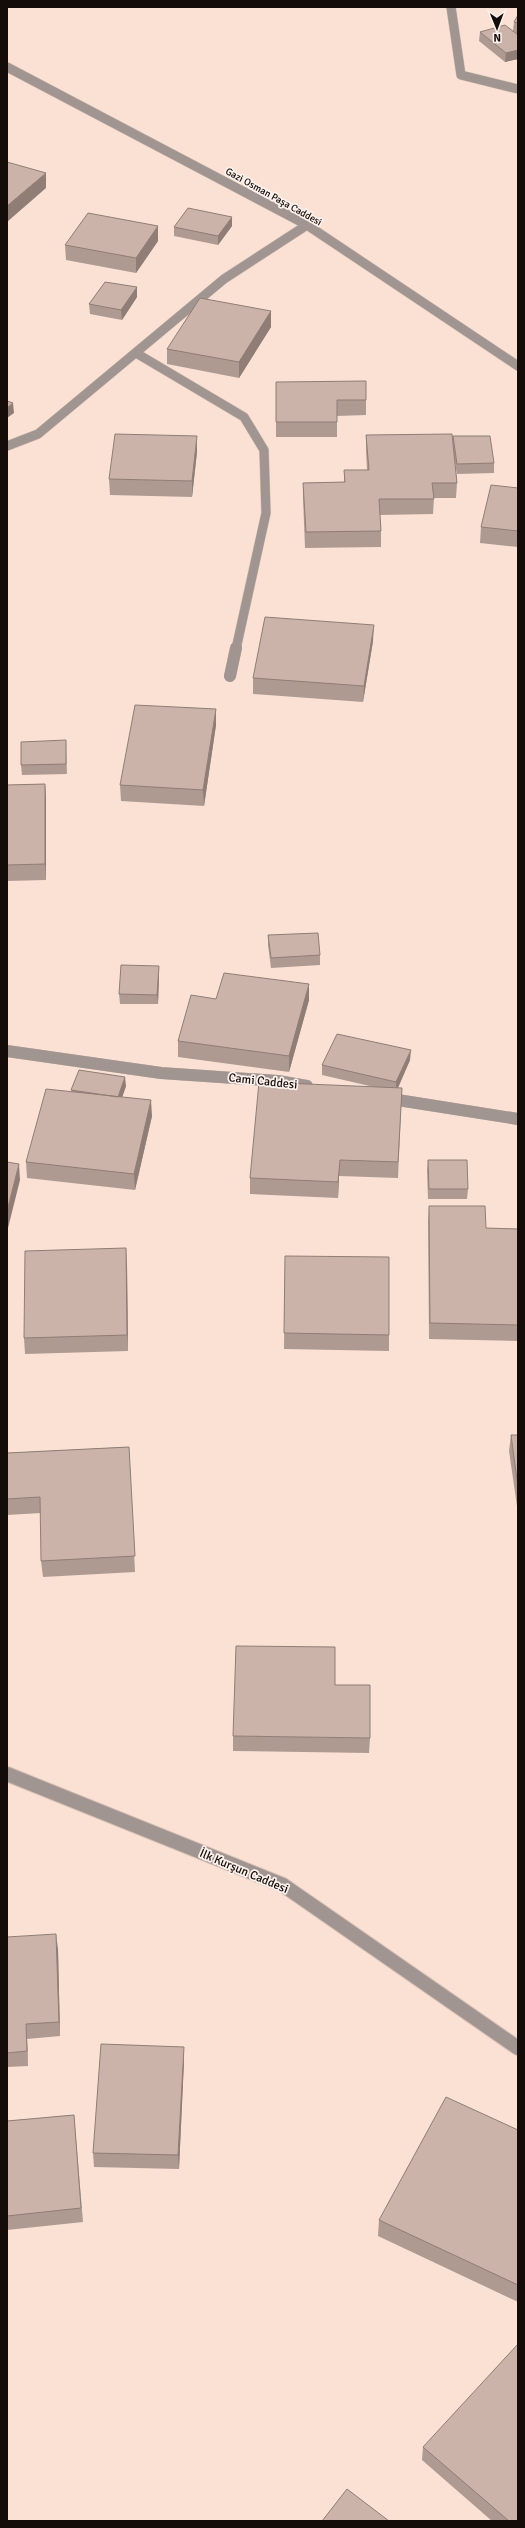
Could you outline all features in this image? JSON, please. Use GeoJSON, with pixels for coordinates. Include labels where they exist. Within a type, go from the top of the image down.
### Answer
{"type":"FeatureCollection","features":[{"type":"Feature","properties":{"kind":"street"},"geometry":{"type":"LineString","coordinates":[[451,7],[461,76],[518,89]]}},
{"type":"Feature","properties":{"kind":"street","name":"Gazi Osman Paşa Caddesi"},"geometry":{"type":"LineString","coordinates":[[7,67],[307,225],[518,366]]}},
{"type":"Feature","properties":{"kind":"street"},"geometry":{"type":"LineString","coordinates":[[7,446],[38,434],[224,279],[307,225]]}},
{"type":"Feature","properties":{"kind":"street"},"geometry":{"type":"LineString","coordinates":[[136,353],[244,417],[264,450],[266,513],[230,676]]}},
{"type":"Feature","properties":{"kind":"street","name":"Cami Caddesi"},"geometry":{"type":"LineString","coordinates":[[7,1051],[161,1073],[278,1082],[317,1088]]}},
{"type":"Feature","properties":{"kind":"street"},"geometry":{"type":"LineString","coordinates":[[371,1096],[518,1119]]}},
{"type":"Feature","properties":{"kind":"street","name":"İlk Kurşun Caddesi"},"geometry":{"type":"LineString","coordinates":[[7,1774],[283,1886],[518,2048]]}},
{"type":"Feature","properties":{"kind":"building"},"geometry":{"type":"Polygon","coordinates":[[[518,15],[518,23],[514,22],[518,15]]]}},
{"type":"Feature","properties":{"kind":"building"},"geometry":{"type":"Polygon","coordinates":[[[505,25],[518,35],[518,50],[506,53],[480,32],[505,25]]]}},
{"type":"Feature","properties":{"kind":"building"},"geometry":{"type":"Polygon","coordinates":[[[7,162],[46,173],[7,206],[7,162]]]}},
{"type":"Feature","properties":{"kind":"building"},"geometry":{"type":"Polygon","coordinates":[[[188,208],[232,217],[218,236],[174,227],[188,208]]]}},
{"type":"Feature","properties":{"kind":"building"},"geometry":{"type":"Polygon","coordinates":[[[88,213],[158,226],[136,258],[65,245],[88,213]]]}},
{"type":"Feature","properties":{"kind":"building"},"geometry":{"type":"Polygon","coordinates":[[[105,282],[137,287],[121,310],[89,304],[105,282]]]}},
{"type":"Feature","properties":{"kind":"building"},"geometry":{"type":"Polygon","coordinates":[[[200,298],[271,311],[239,362],[167,349],[200,298]]]}},
{"type":"Feature","properties":{"kind":"building"},"geometry":{"type":"Polygon","coordinates":[[[366,381],[366,400],[337,400],[337,422],[276,422],[276,382],[366,381]]]}},
{"type":"Feature","properties":{"kind":"building"},"geometry":{"type":"Polygon","coordinates":[[[7,401],[13,403],[7,408],[7,401]]]}},
{"type":"Feature","properties":{"kind":"building"},"geometry":{"type":"Polygon","coordinates":[[[115,434],[197,436],[192,481],[109,479],[115,434]]]}},
{"type":"Feature","properties":{"kind":"building"},"geometry":{"type":"Polygon","coordinates":[[[452,434],[457,483],[432,483],[434,499],[379,499],[381,531],[306,532],[303,483],[345,482],[344,470],[369,470],[366,435],[452,434]]]}},
{"type":"Feature","properties":{"kind":"building"},"geometry":{"type":"Polygon","coordinates":[[[453,436],[490,436],[494,463],[457,464],[453,436]]]}},
{"type":"Feature","properties":{"kind":"building"},"geometry":{"type":"Polygon","coordinates":[[[491,485],[518,488],[518,531],[481,527],[491,485]]]}},
{"type":"Feature","properties":{"kind":"building"},"geometry":{"type":"Polygon","coordinates":[[[265,617],[374,625],[364,686],[253,678],[265,617]]]}},
{"type":"Feature","properties":{"kind":"building"},"geometry":{"type":"Polygon","coordinates":[[[135,705],[216,709],[203,790],[120,785],[135,705]]]}},
{"type":"Feature","properties":{"kind":"building"},"geometry":{"type":"Polygon","coordinates":[[[66,740],[66,764],[21,765],[21,742],[66,740]]]}},
{"type":"Feature","properties":{"kind":"building"},"geometry":{"type":"Polygon","coordinates":[[[45,784],[45,864],[7,865],[7,785],[45,784]]]}},
{"type":"Feature","properties":{"kind":"building"},"geometry":{"type":"Polygon","coordinates":[[[318,933],[320,955],[271,958],[268,935],[318,933]]]}},
{"type":"Feature","properties":{"kind":"building"},"geometry":{"type":"Polygon","coordinates":[[[121,965],[159,966],[157,995],[119,994],[121,965]]]}},
{"type":"Feature","properties":{"kind":"building"},"geometry":{"type":"Polygon","coordinates":[[[224,973],[309,984],[289,1056],[178,1041],[191,995],[216,999],[224,973]]]}},
{"type":"Feature","properties":{"kind":"building"},"geometry":{"type":"Polygon","coordinates":[[[337,1034],[411,1050],[396,1082],[322,1065],[337,1034]]]}},
{"type":"Feature","properties":{"kind":"building"},"geometry":{"type":"Polygon","coordinates":[[[79,1070],[125,1077],[118,1097],[71,1090],[79,1070]]]}},
{"type":"Feature","properties":{"kind":"building"},"geometry":{"type":"Polygon","coordinates":[[[259,1082],[402,1088],[398,1162],[340,1160],[338,1182],[250,1178],[259,1082]]]}},
{"type":"Feature","properties":{"kind":"building"},"geometry":{"type":"Polygon","coordinates":[[[46,1089],[151,1100],[134,1174],[26,1162],[46,1089]]]}},
{"type":"Feature","properties":{"kind":"building"},"geometry":{"type":"Polygon","coordinates":[[[428,1160],[467,1160],[468,1189],[429,1189],[428,1160]]]}},
{"type":"Feature","properties":{"kind":"building"},"geometry":{"type":"Polygon","coordinates":[[[7,1162],[19,1164],[7,1211],[7,1162]]]}},
{"type":"Feature","properties":{"kind":"building"},"geometry":{"type":"Polygon","coordinates":[[[429,1206],[485,1206],[486,1228],[518,1229],[518,1325],[430,1323],[429,1206]]]}},
{"type":"Feature","properties":{"kind":"building"},"geometry":{"type":"Polygon","coordinates":[[[126,1248],[127,1335],[24,1338],[25,1251],[126,1248]]]}},
{"type":"Feature","properties":{"kind":"building"},"geometry":{"type":"Polygon","coordinates":[[[285,1256],[389,1257],[389,1335],[284,1333],[285,1256]]]}},
{"type":"Feature","properties":{"kind":"building"},"geometry":{"type":"Polygon","coordinates":[[[511,1435],[518,1435],[518,1487],[511,1435]]]}},
{"type":"Feature","properties":{"kind":"building"},"geometry":{"type":"Polygon","coordinates":[[[129,1447],[135,1556],[41,1561],[40,1497],[7,1499],[7,1453],[129,1447]]]}},
{"type":"Feature","properties":{"kind":"building"},"geometry":{"type":"Polygon","coordinates":[[[236,1646],[335,1647],[335,1685],[370,1685],[370,1738],[233,1736],[236,1646]]]}},
{"type":"Feature","properties":{"kind":"building"},"geometry":{"type":"Polygon","coordinates":[[[56,1934],[59,2022],[26,2024],[27,2051],[7,2053],[7,1937],[56,1934]]]}},
{"type":"Feature","properties":{"kind":"building"},"geometry":{"type":"Polygon","coordinates":[[[101,2044],[184,2047],[178,2155],[93,2153],[101,2044]]]}},
{"type":"Feature","properties":{"kind":"building"},"geometry":{"type":"Polygon","coordinates":[[[446,2097],[518,2130],[518,2285],[379,2220],[446,2097]]]}},
{"type":"Feature","properties":{"kind":"building"},"geometry":{"type":"Polygon","coordinates":[[[74,2115],[81,2208],[7,2216],[7,2121],[74,2115]]]}},
{"type":"Feature","properties":{"kind":"building"},"geometry":{"type":"Polygon","coordinates":[[[518,2344],[518,2521],[509,2521],[423,2447],[518,2344]]]}},
{"type":"Feature","properties":{"kind":"building"},"geometry":{"type":"Polygon","coordinates":[[[347,2489],[389,2521],[322,2521],[347,2489]]]}}]}
